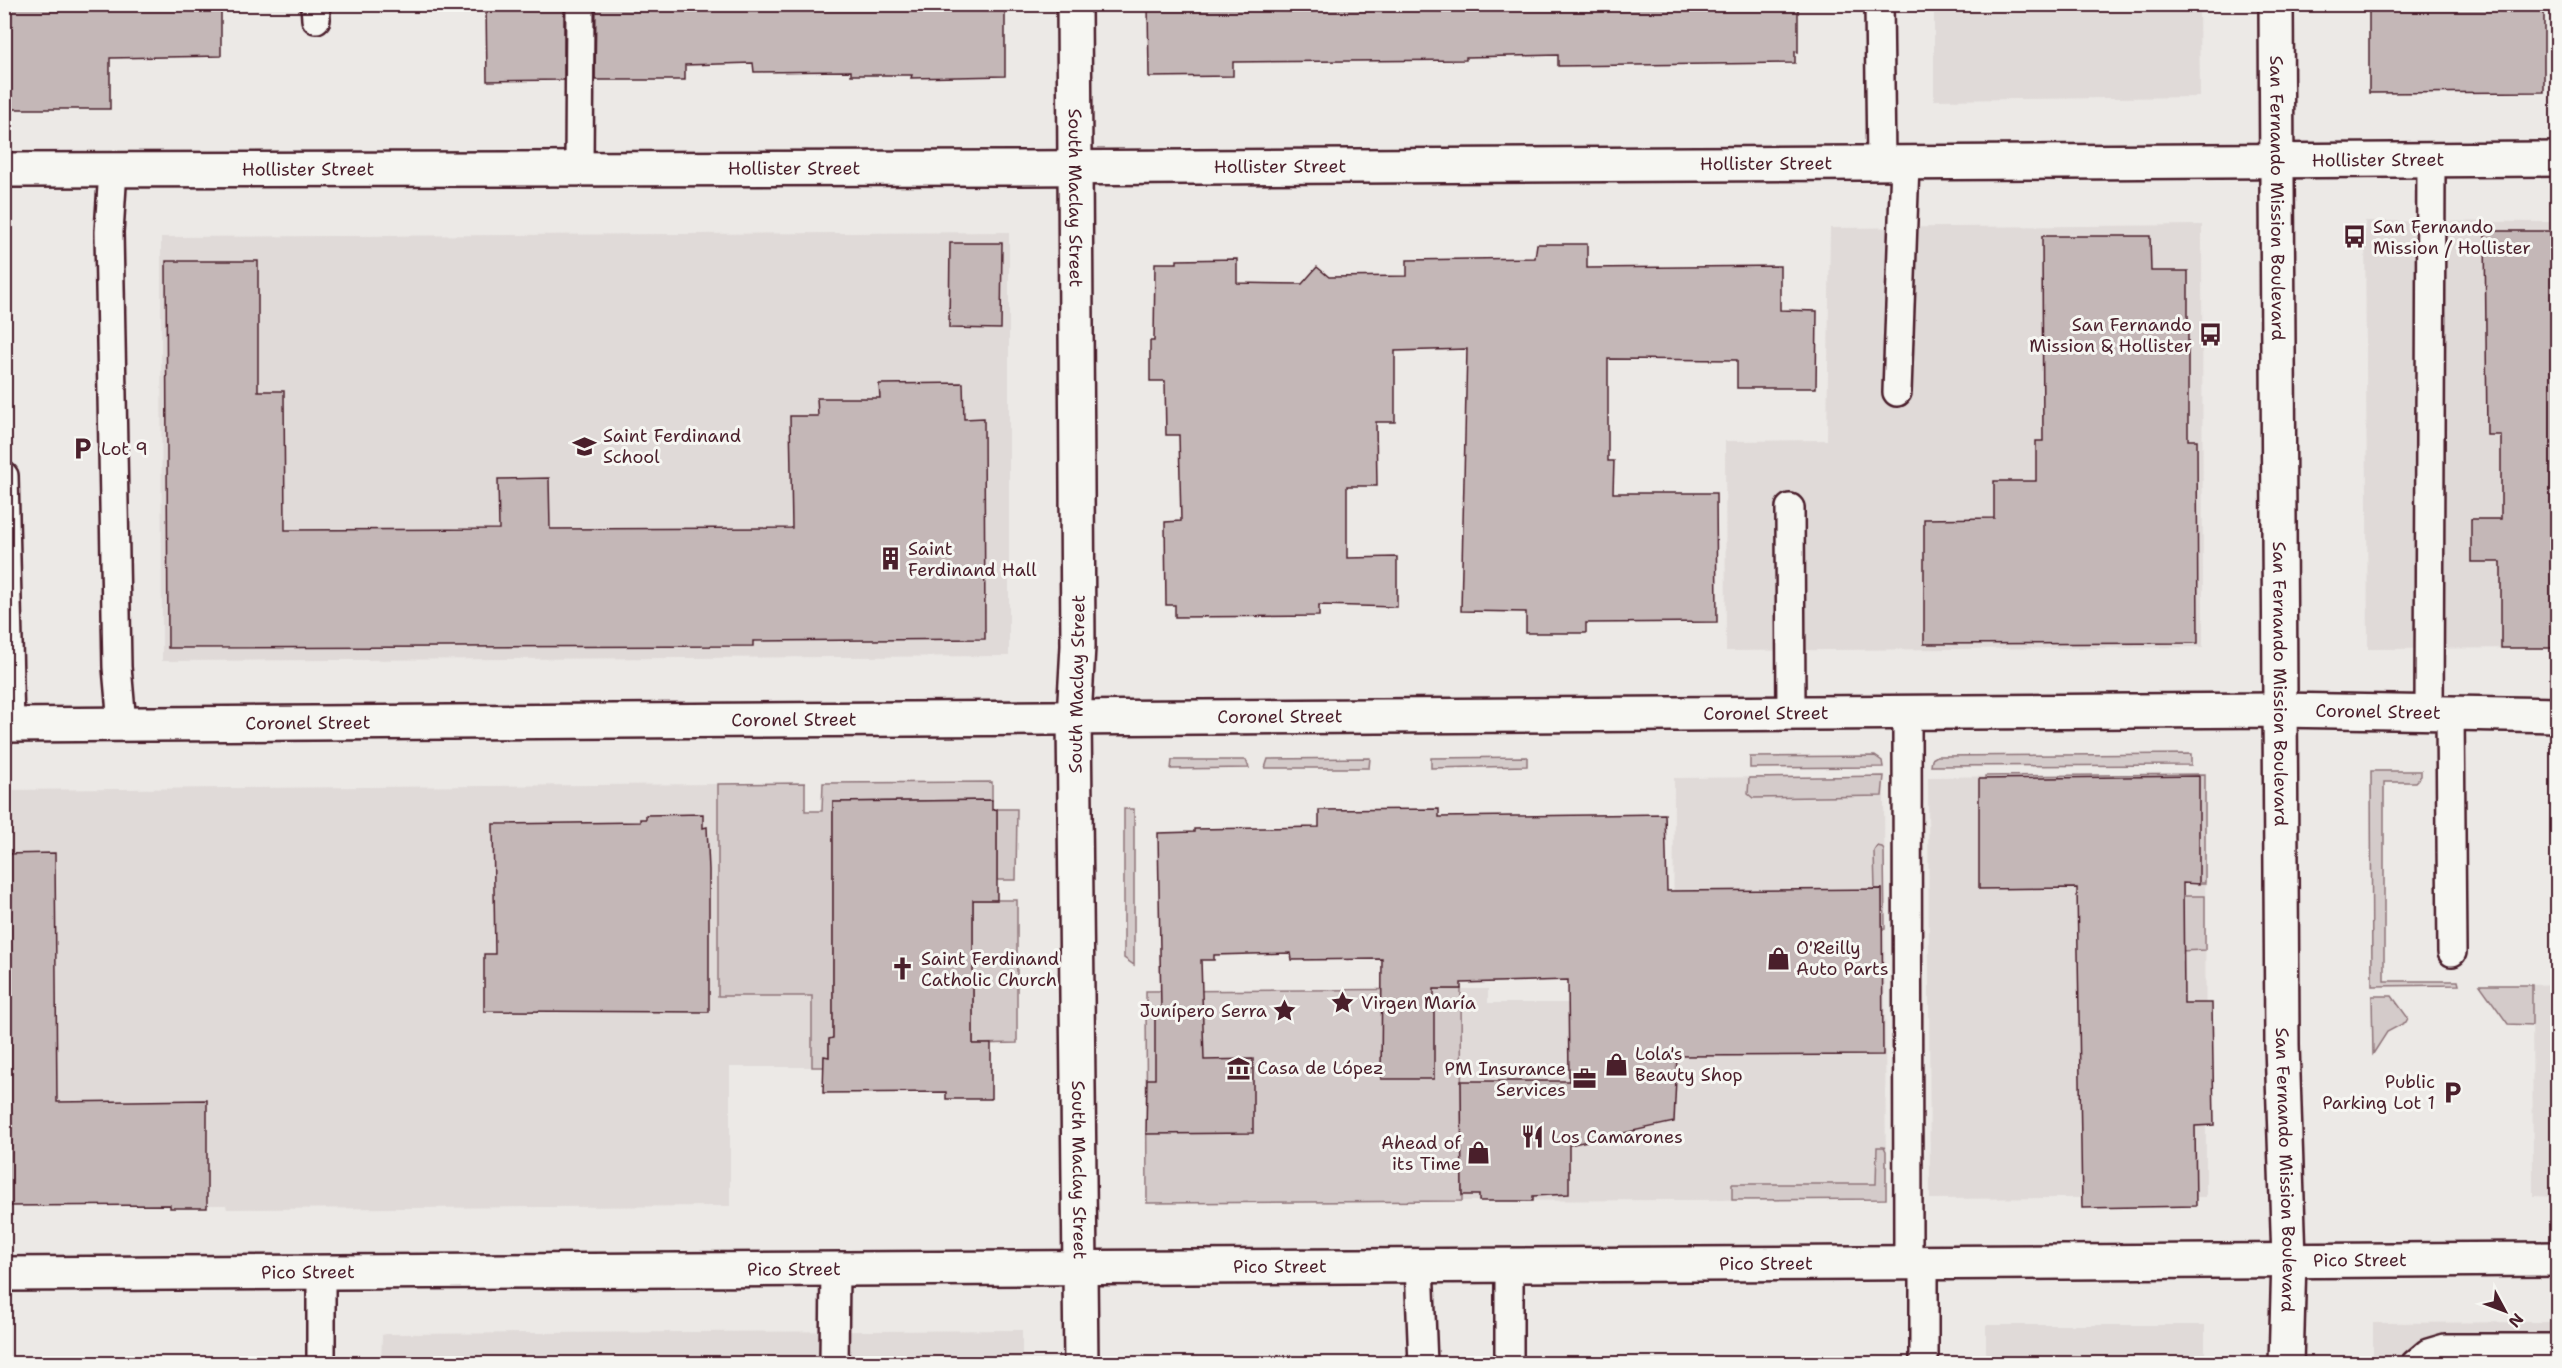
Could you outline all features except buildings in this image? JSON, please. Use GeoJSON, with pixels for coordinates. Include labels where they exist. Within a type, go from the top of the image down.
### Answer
{"type":"FeatureCollection","features":[{"type":"Feature","properties":{"kind":"street","name":"South Maclay Street"},"geometry":{"type":"LineString","coordinates":[[1074,4],[1078,646],[1074,718],[1081,1364]]}},
{"type":"Feature","properties":{"kind":"street","name":"San Fernando Mission Boulevard"},"geometry":{"type":"LineString","coordinates":[[2276,4],[2282,1045],[2289,1260],[2286,1364]]}},
{"type":"Feature","properties":{"kind":"street","name":"Hollister Street"},"geometry":{"type":"LineString","coordinates":[[4,170],[1075,168],[2558,159]]}},
{"type":"Feature","properties":{"kind":"street","name":"Coronel Street"},"geometry":{"type":"LineString","coordinates":[[7,724],[2279,710],[2558,714]]}},
{"type":"Feature","properties":{"kind":"street","name":"Pico Street"},"geometry":{"type":"LineString","coordinates":[[4,1274],[2558,1259]]}},
{"type":"Feature","properties":{"kind":"lane"},"geometry":{"type":"LineString","coordinates":[[579,169],[580,4]]}},
{"type":"Feature","properties":{"kind":"lane"},"geometry":{"type":"LineString","coordinates":[[1879,4],[1893,163],[1897,392]]}},
{"type":"Feature","properties":{"kind":"lane"},"geometry":{"type":"LineString","coordinates":[[2431,160],[2439,713],[2452,952]]}},
{"type":"Feature","properties":{"kind":"lane"},"geometry":{"type":"LineString","coordinates":[[113,170],[109,232],[117,667],[122,724]]}},
{"type":"Feature","properties":{"kind":"lane"},"geometry":{"type":"LineString","coordinates":[[4,476],[7,724]]}},
{"type":"Feature","properties":{"kind":"lane"},"geometry":{"type":"LineString","coordinates":[[1790,508],[1791,713]]}},
{"type":"Feature","properties":{"kind":"lane"},"geometry":{"type":"LineString","coordinates":[[1907,712],[1916,1262],[1924,1364]]}},
{"type":"Feature","properties":{"kind":"lane"},"geometry":{"type":"LineString","coordinates":[[1509,1264],[1509,1364]]}},
{"type":"Feature","properties":{"kind":"lane"},"geometry":{"type":"LineString","coordinates":[[1419,1265],[1423,1364]]}},
{"type":"Feature","properties":{"kind":"lane"},"geometry":{"type":"LineString","coordinates":[[834,1364],[835,1268]]}},
{"type":"Feature","properties":{"kind":"lane"},"geometry":{"type":"LineString","coordinates":[[321,1271],[321,1364]]}},
{"type":"Feature","properties":{"kind":"lane"},"geometry":{"type":"LineString","coordinates":[[2415,1364],[2428,1353],[2445,1348],[2558,1348]]}},
{"type":"Feature","properties":{"kind":"shaded area"},"geometry":{"type":"Polygon","coordinates":[[[1934,5],[2199,5],[2200,97],[1934,100],[1934,5]]]}},
{"type":"Feature","properties":{"kind":"shaded area"},"geometry":{"type":"Polygon","coordinates":[[[2365,221],[2557,222],[2557,648],[2368,649],[2365,221]]]}},
{"type":"Feature","properties":{"kind":"shaded area"},"geometry":{"type":"Polygon","coordinates":[[[2202,225],[2203,647],[1726,651],[1725,441],[1827,440],[1830,228],[2202,225]]]}},
{"type":"Feature","properties":{"kind":"shaded area","name":"Saint Ferdinand School"},"geometry":{"type":"Polygon","coordinates":[[[1009,232],[1009,656],[162,661],[161,237],[1009,232]]]}},
{"type":"Feature","properties":{"kind":"shaded area"},"geometry":{"type":"Polygon","coordinates":[[[2191,754],[2191,765],[1931,766],[1932,759],[1937,756],[2191,754]]]}},
{"type":"Feature","properties":{"kind":"shaded area"},"geometry":{"type":"Polygon","coordinates":[[[1875,756],[1882,761],[1883,767],[1750,768],[1750,757],[1875,756]]]}},
{"type":"Feature","properties":{"kind":"shaded area"},"geometry":{"type":"Polygon","coordinates":[[[1527,757],[1527,766],[1431,768],[1431,758],[1527,757]]]}},
{"type":"Feature","properties":{"kind":"shaded area"},"geometry":{"type":"Polygon","coordinates":[[[1370,758],[1369,768],[1265,768],[1268,759],[1370,758]]]}},
{"type":"Feature","properties":{"kind":"shaded area"},"geometry":{"type":"Polygon","coordinates":[[[1172,760],[1246,760],[1249,768],[1171,769],[1172,760]]]}},
{"type":"Feature","properties":{"kind":"shaded area"},"geometry":{"type":"Polygon","coordinates":[[[2371,771],[2421,771],[2421,776],[2415,782],[2384,782],[2384,981],[2458,981],[2459,985],[2372,986],[2371,771]]]}},
{"type":"Feature","properties":{"kind":"shaded area"},"geometry":{"type":"Polygon","coordinates":[[[2205,774],[2206,1197],[1930,1199],[1928,777],[2205,774]]]}},
{"type":"Feature","properties":{"kind":"shaded area"},"geometry":{"type":"Polygon","coordinates":[[[2205,774],[2205,883],[2195,883],[1985,783],[1985,776],[2205,774]]]}},
{"type":"Feature","properties":{"kind":"shaded area"},"geometry":{"type":"Polygon","coordinates":[[[1884,776],[1886,1199],[1462,1201],[1461,989],[1488,989],[1488,1003],[1568,1003],[1673,988],[1674,778],[1884,776]]]}},
{"type":"Feature","properties":{"kind":"shaded area"},"geometry":{"type":"Polygon","coordinates":[[[1884,776],[1882,796],[1753,798],[1748,794],[1749,778],[1884,776]]]}},
{"type":"Feature","properties":{"kind":"shaded area"},"geometry":{"type":"Polygon","coordinates":[[[992,782],[992,800],[833,802],[833,1038],[829,1039],[829,1057],[824,1057],[824,1067],[812,1067],[812,996],[718,996],[718,784],[805,783],[805,811],[822,811],[823,783],[992,782]]]}},
{"type":"Feature","properties":{"kind":"shaded area"},"geometry":{"type":"Polygon","coordinates":[[[718,784],[718,996],[812,996],[812,1067],[730,1067],[730,1206],[227,1209],[226,1205],[5,1206],[4,790],[718,784]]]}},
{"type":"Feature","properties":{"kind":"shaded area"},"geometry":{"type":"Polygon","coordinates":[[[997,809],[1017,809],[1016,880],[997,880],[997,809]]]}},
{"type":"Feature","properties":{"kind":"shaded area"},"geometry":{"type":"Polygon","coordinates":[[[1124,809],[1134,809],[1134,965],[1124,958],[1124,809]]]}},
{"type":"Feature","properties":{"kind":"shaded area"},"geometry":{"type":"Polygon","coordinates":[[[1877,846],[1882,847],[1884,851],[1885,929],[1882,929],[1882,889],[1875,889],[1874,851],[1877,846]]]}},
{"type":"Feature","properties":{"kind":"shaded area"},"geometry":{"type":"Polygon","coordinates":[[[2178,896],[2205,896],[2205,950],[2178,951],[2178,896]]]}},
{"type":"Feature","properties":{"kind":"shaded area"},"geometry":{"type":"Polygon","coordinates":[[[973,900],[1017,900],[1017,1043],[973,1044],[973,900]]]}},
{"type":"Feature","properties":{"kind":"shaded area"},"geometry":{"type":"Polygon","coordinates":[[[2557,984],[2557,1197],[2533,1196],[2532,985],[2557,984]]]}},
{"type":"Feature","properties":{"kind":"shaded area"},"geometry":{"type":"Polygon","coordinates":[[[2480,985],[2532,985],[2532,1025],[2508,1024],[2480,985]]]}},
{"type":"Feature","properties":{"kind":"shaded area","name":"Casa de López"},"geometry":{"type":"Polygon","coordinates":[[[1461,989],[1462,1201],[1147,1203],[1146,991],[1461,989]]]}},
{"type":"Feature","properties":{"kind":"shaded area"},"geometry":{"type":"Polygon","coordinates":[[[2372,996],[2392,996],[2408,1018],[2406,1022],[2387,1032],[2373,1054],[2372,996]]]}},
{"type":"Feature","properties":{"kind":"shaded area"},"geometry":{"type":"Polygon","coordinates":[[[1877,1147],[1884,1147],[1886,1151],[1886,1199],[1732,1200],[1732,1184],[1876,1184],[1877,1147]]]}},
{"type":"Feature","properties":{"kind":"shaded area"},"geometry":{"type":"Polygon","coordinates":[[[2557,1322],[2557,1363],[2373,1363],[2373,1323],[2557,1322]]]}},
{"type":"Feature","properties":{"kind":"shaded area"},"geometry":{"type":"Polygon","coordinates":[[[1986,1325],[2205,1325],[2205,1363],[1986,1363],[1986,1325]]]}},
{"type":"Feature","properties":{"kind":"shaded area"},"geometry":{"type":"Polygon","coordinates":[[[1022,1330],[1022,1363],[381,1364],[382,1335],[386,1334],[1022,1330]]]}},
{"type":"Feature","properties":{"kind":"place","name":"San Fernando Mission / Hollister"},"geometry":{"type":"Point","coordinates":[2355,237]}},
{"type":"Feature","properties":{"kind":"place","name":"San Fernando Mission & Hollister"},"geometry":{"type":"Point","coordinates":[2210,335]}},
{"type":"Feature","properties":{"kind":"place","name":"Saint Ferdinand School"},"geometry":{"type":"Point","coordinates":[585,446]}},
{"type":"Feature","properties":{"kind":"place","name":"Lot 9"},"geometry":{"type":"Point","coordinates":[83,449]}},
{"type":"Feature","properties":{"kind":"place","name":"Saint Ferdinand Hall"},"geometry":{"type":"Point","coordinates":[890,559]}},
{"type":"Feature","properties":{"kind":"place","name":"O'Reilly Auto Parts"},"geometry":{"type":"Point","coordinates":[1778,958]}},
{"type":"Feature","properties":{"kind":"place","name":"Saint Ferdinand Catholic Church"},"geometry":{"type":"Point","coordinates":[903,969]}},
{"type":"Feature","properties":{"kind":"place","name":"Virgen María"},"geometry":{"type":"Point","coordinates":[1343,1003]}},
{"type":"Feature","properties":{"kind":"place","name":"Junípero Serra"},"geometry":{"type":"Point","coordinates":[1285,1011]}},
{"type":"Feature","properties":{"kind":"place","name":"Lola's Beauty Shop"},"geometry":{"type":"Point","coordinates":[1617,1064]}},
{"type":"Feature","properties":{"kind":"place","name":"Casa de López"},"geometry":{"type":"Point","coordinates":[1239,1068]}},
{"type":"Feature","properties":{"kind":"place","name":"PM Insurance Services"},"geometry":{"type":"Point","coordinates":[1584,1079]}},
{"type":"Feature","properties":{"kind":"place","name":"Public Parking Lot 1"},"geometry":{"type":"Point","coordinates":[2453,1092]}},
{"type":"Feature","properties":{"kind":"place","name":"Los Camarones"},"geometry":{"type":"Point","coordinates":[1533,1137]}},
{"type":"Feature","properties":{"kind":"place","name":"Ahead of its Time"},"geometry":{"type":"Point","coordinates":[1479,1153]}}]}
